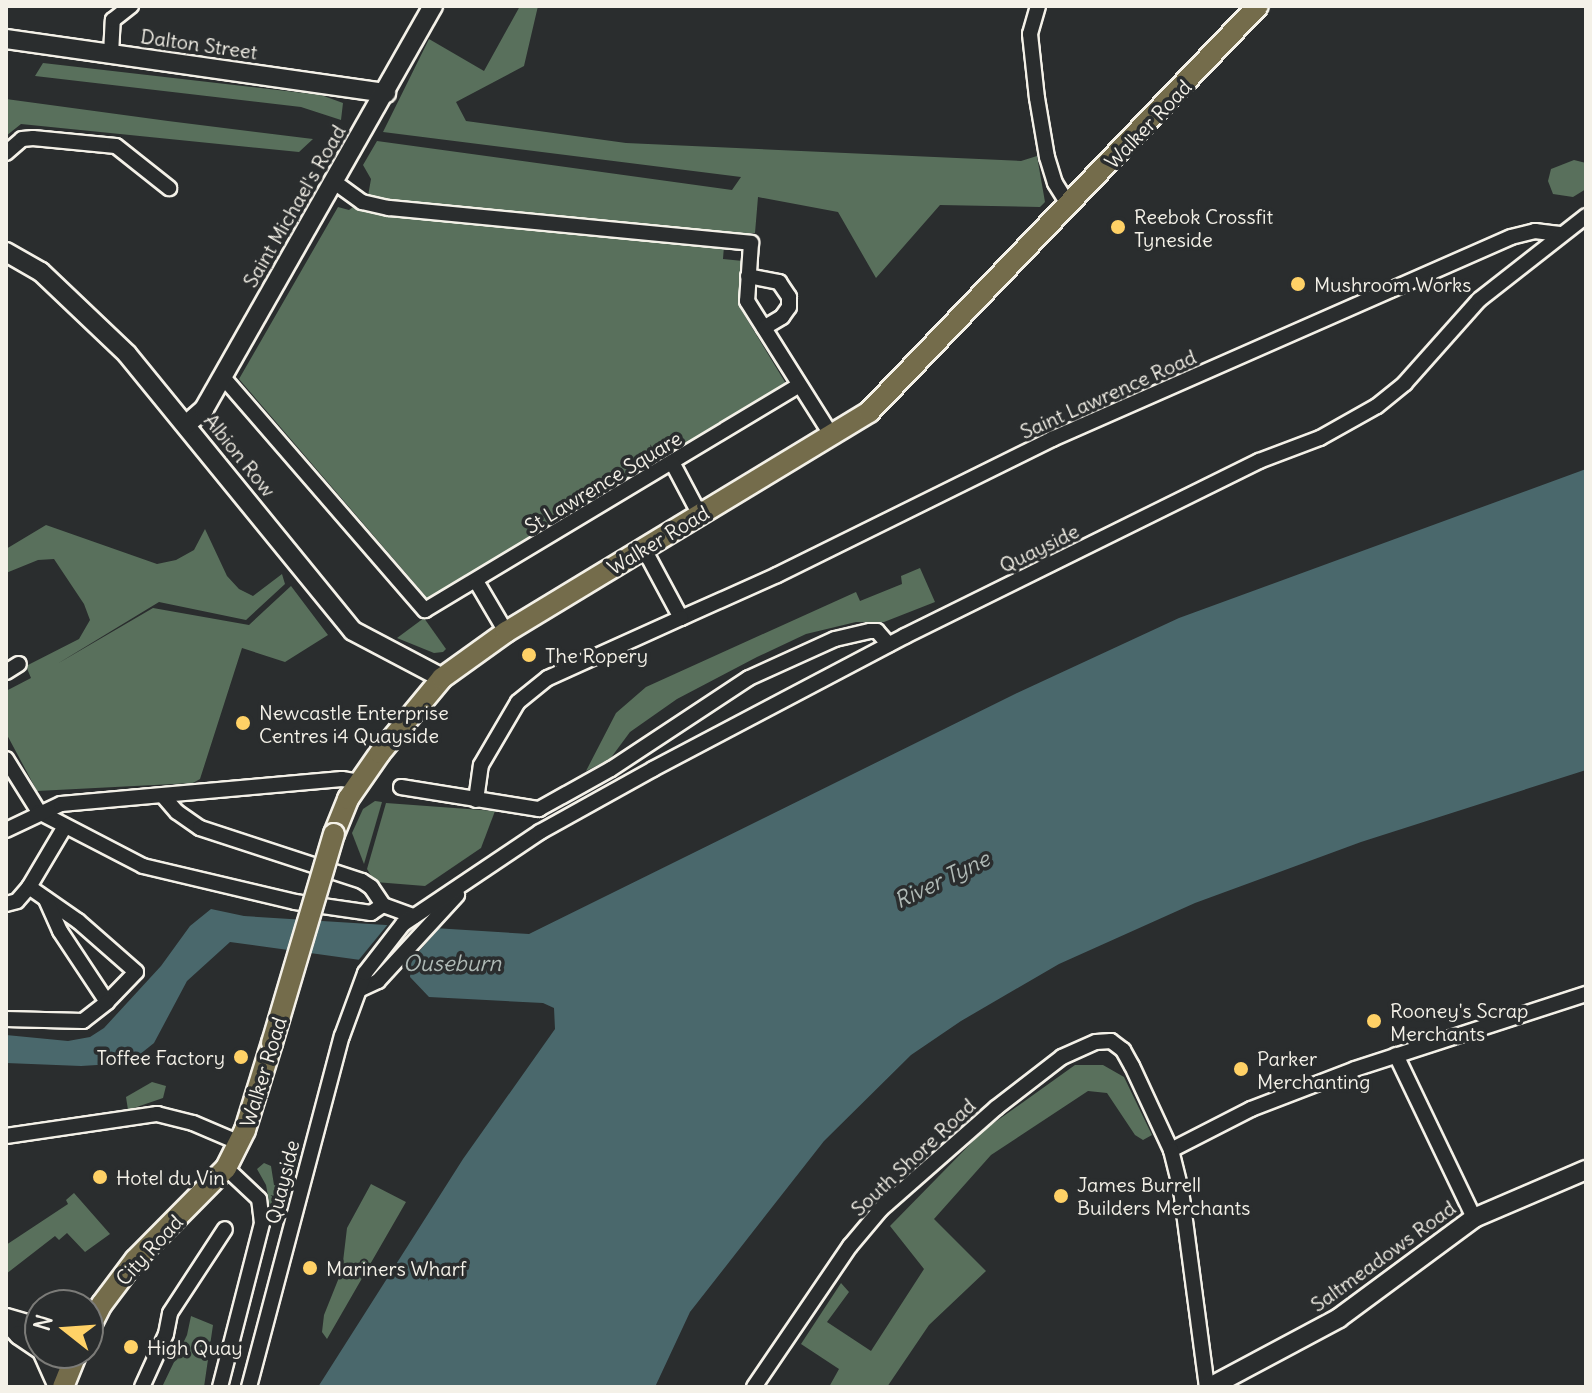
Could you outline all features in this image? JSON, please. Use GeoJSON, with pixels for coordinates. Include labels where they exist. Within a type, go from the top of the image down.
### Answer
{"type":"FeatureCollection","features":[{"type":"Feature","properties":{"kind":"main road","name":"Walker Road"},"geometry":{"type":"LineString","coordinates":[[223,1172],[240,1143],[334,834],[360,782],[409,715],[442,678],[506,632],[869,412],[1258,6]]}},
{"type":"Feature","properties":{"kind":"main road","name":"City Road"},"geometry":{"type":"LineString","coordinates":[[104,1300],[150,1244],[223,1172]]}},
{"type":"Feature","properties":{"kind":"street"},"geometry":{"type":"LineString","coordinates":[[111,54],[113,20],[131,6]]}},
{"type":"Feature","properties":{"kind":"street","name":"Saint Michael's Road"},"geometry":{"type":"LineString","coordinates":[[187,424],[204,409],[433,6]]}},
{"type":"Feature","properties":{"kind":"street"},"geometry":{"type":"LineString","coordinates":[[1038,6],[1030,34],[1037,98],[1047,157],[1055,183],[1068,204]]}},
{"type":"Feature","properties":{"kind":"street","name":"Dalton Street"},"geometry":{"type":"LineString","coordinates":[[6,39],[386,93]]}},
{"type":"Feature","properties":{"kind":"street"},"geometry":{"type":"LineString","coordinates":[[6,153],[22,139],[33,138],[116,146],[169,188]]}},
{"type":"Feature","properties":{"kind":"street"},"geometry":{"type":"LineString","coordinates":[[338,174],[362,202],[389,208],[751,243],[747,301],[832,436]]}},
{"type":"Feature","properties":{"kind":"street","name":"Quayside"},"geometry":{"type":"LineString","coordinates":[[249,1387],[324,1096],[370,963],[408,920],[543,830],[889,645],[1259,461],[1320,438],[1377,406],[1405,383],[1479,300],[1586,216]]}},
{"type":"Feature","properties":{"kind":"street","name":"Saint Lawrence Road"},"geometry":{"type":"LineString","coordinates":[[476,800],[481,765],[493,738],[518,702],[548,678],[777,575],[1052,439],[1511,237],[1535,231],[1560,234]]}},
{"type":"Feature","properties":{"kind":"street","name":"Albion Row"},"geometry":{"type":"LineString","coordinates":[[6,252],[41,272],[127,354],[353,631],[442,678]]}},
{"type":"Feature","properties":{"kind":"street"},"geometry":{"type":"LineString","coordinates":[[748,276],[779,282],[789,297],[789,307],[782,317],[764,328]]}},
{"type":"Feature","properties":{"kind":"street","name":"St Lawrence Square"},"geometry":{"type":"LineString","coordinates":[[222,376],[425,610],[673,464],[799,385]]}},
{"type":"Feature","properties":{"kind":"street"},"geometry":{"type":"LineString","coordinates":[[673,464],[700,515]]}},
{"type":"Feature","properties":{"kind":"street"},"geometry":{"type":"LineString","coordinates":[[644,549],[681,618]]}},
{"type":"Feature","properties":{"kind":"street"},"geometry":{"type":"LineString","coordinates":[[476,581],[506,632]]}},
{"type":"Feature","properties":{"kind":"street"},"geometry":{"type":"LineString","coordinates":[[401,787],[539,809],[611,769],[749,678],[835,639],[877,631],[889,645]]}},
{"type":"Feature","properties":{"kind":"street"},"geometry":{"type":"LineString","coordinates":[[6,672],[19,664]]}},
{"type":"Feature","properties":{"kind":"street"},"geometry":{"type":"LineString","coordinates":[[6,759],[39,812],[64,828],[143,866],[295,902],[371,913],[381,907]]}},
{"type":"Feature","properties":{"kind":"street"},"geometry":{"type":"LineString","coordinates":[[6,830],[61,804],[342,779],[360,782]]}},
{"type":"Feature","properties":{"kind":"street"},"geometry":{"type":"LineString","coordinates":[[163,796],[177,812],[200,828],[362,881],[371,887],[381,907],[408,920]]}},
{"type":"Feature","properties":{"kind":"street"},"geometry":{"type":"LineString","coordinates":[[6,904],[17,901],[29,887],[64,828]]}},
{"type":"Feature","properties":{"kind":"street","name":"Quayside"},"geometry":{"type":"LineString","coordinates":[[361,989],[378,981],[476,874]]}},
{"type":"Feature","properties":{"kind":"street"},"geometry":{"type":"LineString","coordinates":[[6,1019],[83,1021],[136,972],[78,921],[29,887]]}},
{"type":"Feature","properties":{"kind":"street"},"geometry":{"type":"LineString","coordinates":[[46,899],[60,931],[107,1002]]}},
{"type":"Feature","properties":{"kind":"street"},"geometry":{"type":"LineString","coordinates":[[1208,1387],[1181,1190],[1171,1150],[1251,1109],[1396,1055],[1586,994]]}},
{"type":"Feature","properties":{"kind":"street","name":"South Shore Road"},"geometry":{"type":"LineString","coordinates":[[754,1387],[850,1246],[881,1209],[996,1108],[1062,1057],[1096,1042],[1111,1041],[1123,1050],[1171,1150]]}},
{"type":"Feature","properties":{"kind":"street"},"geometry":{"type":"LineString","coordinates":[[1396,1055],[1474,1218]]}},
{"type":"Feature","properties":{"kind":"street"},"geometry":{"type":"LineString","coordinates":[[6,1136],[149,1114],[193,1123],[240,1143]]}},
{"type":"Feature","properties":{"kind":"street","name":"Saltmeadows Road"},"geometry":{"type":"LineString","coordinates":[[1208,1387],[1339,1318],[1474,1218],[1586,1170]]}},
{"type":"Feature","properties":{"kind":"street"},"geometry":{"type":"LineString","coordinates":[[220,1387],[262,1223],[259,1199],[223,1172]]}},
{"type":"Feature","properties":{"kind":"street"},"geometry":{"type":"LineString","coordinates":[[142,1387],[166,1334],[170,1313],[225,1229]]}},
{"type":"Feature","properties":{"kind":"street"},"geometry":{"type":"LineString","coordinates":[[6,1320],[24,1338]]}},
{"type":"Feature","properties":{"kind":"green space"},"geometry":{"type":"Polygon","coordinates":[[[520,6],[538,6],[524,66],[456,102],[466,121],[626,143],[1021,161],[1037,156],[1045,202],[1040,207],[940,205],[876,278],[838,212],[758,197],[755,233],[725,233],[723,259],[743,261],[740,308],[788,387],[429,600],[239,379],[338,207],[349,210],[368,196],[371,179],[363,165],[377,141],[732,190],[741,177],[383,132],[429,39],[484,71],[520,6]]]}},
{"type":"Feature","properties":{"kind":"green space"},"geometry":{"type":"Polygon","coordinates":[[[43,63],[321,95],[343,103],[341,120],[301,107],[35,76],[43,63]]]}},
{"type":"Feature","properties":{"kind":"green space"},"geometry":{"type":"Polygon","coordinates":[[[6,99],[313,139],[299,152],[21,124],[6,136],[6,99]]]}},
{"type":"Feature","properties":{"kind":"green space"},"geometry":{"type":"Polygon","coordinates":[[[1574,160],[1586,163],[1586,189],[1573,197],[1553,194],[1548,181],[1551,169],[1574,160]]]}},
{"type":"Feature","properties":{"kind":"green space"},"geometry":{"type":"Polygon","coordinates":[[[46,525],[157,564],[176,560],[194,550],[205,529],[227,576],[239,589],[253,596],[282,574],[285,584],[246,620],[159,602],[57,664],[153,608],[249,625],[291,586],[328,635],[285,662],[242,648],[200,779],[193,783],[37,791],[6,733],[6,691],[31,678],[26,666],[79,639],[90,620],[84,604],[54,559],[38,560],[6,573],[6,549],[46,525]]]}},
{"type":"Feature","properties":{"kind":"green space"},"geometry":{"type":"Polygon","coordinates":[[[920,568],[935,602],[884,622],[856,622],[806,634],[757,657],[677,699],[630,732],[610,759],[586,771],[616,713],[646,687],[856,592],[860,601],[902,584],[901,576],[920,568]]]}},
{"type":"Feature","properties":{"kind":"green space"},"geometry":{"type":"Polygon","coordinates":[[[424,618],[446,649],[443,652],[434,653],[397,638],[424,618]]]}},
{"type":"Feature","properties":{"kind":"green space"},"geometry":{"type":"Polygon","coordinates":[[[375,801],[382,802],[364,864],[352,833],[363,809],[375,801]]]}},
{"type":"Feature","properties":{"kind":"green space"},"geometry":{"type":"Polygon","coordinates":[[[386,803],[495,811],[481,848],[425,886],[375,882],[367,869],[386,803]]]}},
{"type":"Feature","properties":{"kind":"green space"},"geometry":{"type":"Polygon","coordinates":[[[1075,1065],[1103,1065],[1124,1077],[1152,1135],[1143,1140],[1135,1135],[1107,1093],[1088,1091],[991,1155],[934,1219],[986,1271],[929,1325],[887,1387],[829,1387],[839,1369],[801,1344],[841,1283],[849,1292],[827,1322],[871,1351],[924,1269],[890,1226],[984,1130],[1075,1065]]]}},
{"type":"Feature","properties":{"kind":"green space"},"geometry":{"type":"Polygon","coordinates":[[[152,1082],[166,1086],[163,1098],[128,1110],[126,1097],[152,1082]]]}},
{"type":"Feature","properties":{"kind":"green space"},"geometry":{"type":"Polygon","coordinates":[[[264,1163],[271,1166],[274,1185],[282,1187],[275,1213],[271,1212],[266,1185],[257,1169],[264,1163]]]}},
{"type":"Feature","properties":{"kind":"green space"},"geometry":{"type":"Polygon","coordinates":[[[371,1184],[406,1202],[327,1339],[322,1332],[324,1315],[342,1270],[347,1228],[371,1184]]]}},
{"type":"Feature","properties":{"kind":"green space"},"geometry":{"type":"Polygon","coordinates":[[[74,1193],[110,1234],[85,1252],[67,1233],[59,1240],[55,1236],[6,1274],[6,1245],[68,1204],[66,1200],[74,1193]]]}},
{"type":"Feature","properties":{"kind":"green space"},"geometry":{"type":"Polygon","coordinates":[[[191,1316],[213,1325],[204,1387],[162,1387],[187,1335],[191,1316]]]}},
{"type":"Feature","properties":{"kind":"water"},"geometry":{"type":"Polygon","coordinates":[[[1586,469],[1586,770],[1361,842],[1195,903],[1059,964],[961,1021],[911,1055],[824,1141],[690,1312],[655,1387],[318,1387],[463,1159],[555,1029],[554,1008],[543,1003],[429,997],[410,977],[411,967],[230,942],[187,981],[154,1043],[129,1063],[81,1066],[6,1063],[6,1035],[68,1041],[90,1037],[104,1028],[161,966],[190,926],[211,909],[244,916],[529,934],[1015,694],[1179,618],[1586,469]]]}},
{"type":"Feature","properties":{"kind":"pier"},"geometry":{"type":"Polygon","coordinates":[[[389,923],[440,927],[404,969],[357,962],[389,923]]]}},
{"type":"Feature","properties":{"kind":"place","name":"Reebok Crossfit Tyneside"},"geometry":{"type":"Point","coordinates":[1118,227]}},
{"type":"Feature","properties":{"kind":"place","name":"Mushroom Works"},"geometry":{"type":"Point","coordinates":[1298,284]}},
{"type":"Feature","properties":{"kind":"place","name":"The Ropery"},"geometry":{"type":"Point","coordinates":[529,655]}},
{"type":"Feature","properties":{"kind":"place","name":"Newcastle Enterprise Centres i4 Quayside"},"geometry":{"type":"Point","coordinates":[243,723]}},
{"type":"Feature","properties":{"kind":"place","name":"Rooney's Scrap Merchants"},"geometry":{"type":"Point","coordinates":[1374,1021]}},
{"type":"Feature","properties":{"kind":"place","name":"Toffee Factory"},"geometry":{"type":"Point","coordinates":[241,1057]}},
{"type":"Feature","properties":{"kind":"place","name":"Parker Merchanting"},"geometry":{"type":"Point","coordinates":[1241,1069]}},
{"type":"Feature","properties":{"kind":"place","name":"Hotel du Vin"},"geometry":{"type":"Point","coordinates":[100,1177]}},
{"type":"Feature","properties":{"kind":"place","name":"James Burrell Builders Merchants"},"geometry":{"type":"Point","coordinates":[1061,1196]}},
{"type":"Feature","properties":{"kind":"place","name":"Mariners Wharf"},"geometry":{"type":"Point","coordinates":[310,1268]}},
{"type":"Feature","properties":{"kind":"place","name":"High Quay"},"geometry":{"type":"Point","coordinates":[131,1347]}},
{"type":"Feature","properties":{"kind":"water label","name":"River Tyne"},"geometry":{"type":"Point","coordinates":[942,880]}},
{"type":"Feature","properties":{"kind":"water label","name":"Ouseburn"},"geometry":{"type":"Point","coordinates":[452,964]}}]}
